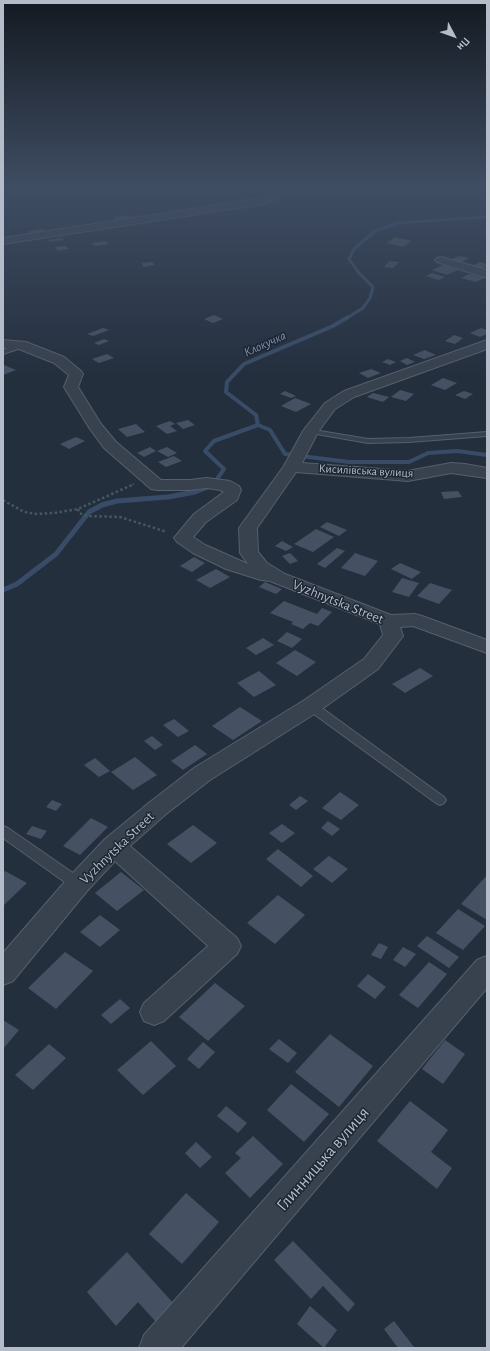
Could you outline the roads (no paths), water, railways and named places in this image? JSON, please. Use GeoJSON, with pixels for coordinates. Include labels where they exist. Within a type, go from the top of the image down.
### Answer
{"type":"FeatureCollection","features":[{"type":"Feature","properties":{"kind":"street"},"geometry":{"type":"LineString","coordinates":[[441,260],[487,274]]}},
{"type":"Feature","properties":{"kind":"street"},"geometry":{"type":"LineString","coordinates":[[3,344],[21,345],[60,360],[76,374],[71,387],[95,426],[110,445],[157,485],[207,483],[224,485],[233,490],[231,496],[200,518],[183,538],[199,549],[233,565],[278,578]]}},
{"type":"Feature","properties":{"kind":"street","name":"Vyzhnytska Street"},"geometry":{"type":"LineString","coordinates":[[3,973],[78,884],[114,846],[158,808],[202,774],[310,706],[372,664],[393,636],[389,621],[278,578],[260,567],[249,553],[248,528],[296,460],[311,431],[330,406],[349,394],[487,344]]}},
{"type":"Feature","properties":{"kind":"street","name":"Кисилівська вулиця"},"geometry":{"type":"LineString","coordinates":[[296,460],[408,476],[451,468],[487,473]]}},
{"type":"Feature","properties":{"kind":"street"},"geometry":{"type":"LineString","coordinates":[[389,621],[416,620],[487,647]]}},
{"type":"Feature","properties":{"kind":"street"},"geometry":{"type":"LineString","coordinates":[[114,846],[227,946],[154,1012]]}},
{"type":"Feature","properties":{"kind":"street","name":"Глинницька вулиця"},"geometry":{"type":"LineString","coordinates":[[157,1348],[487,968]]}},
{"type":"Feature","properties":{"kind":"lane"},"geometry":{"type":"LineString","coordinates":[[3,352],[21,345]]}},
{"type":"Feature","properties":{"kind":"lane"},"geometry":{"type":"LineString","coordinates":[[311,431],[368,441],[409,440],[487,434]]}},
{"type":"Feature","properties":{"kind":"lane"},"geometry":{"type":"LineString","coordinates":[[310,706],[440,800]]}},
{"type":"Feature","properties":{"kind":"lane"},"geometry":{"type":"LineString","coordinates":[[3,831],[78,884]]}},
{"type":"Feature","properties":{"kind":"waterway","name":"Клокучка"},"geometry":{"type":"LineString","coordinates":[[347,318],[363,308],[370,298],[373,287],[359,273],[349,259],[353,251]]}},
{"type":"Feature","properties":{"kind":"waterway","name":"Клокучка"},"geometry":{"type":"LineString","coordinates":[[258,425],[256,415],[226,392],[227,382],[244,364],[333,326],[348,317]]}},
{"type":"Feature","properties":{"kind":"waterway","name":"Клокучка"},"geometry":{"type":"LineString","coordinates":[[213,485],[224,469],[205,451],[214,441],[258,425]]}},
{"type":"Feature","properties":{"kind":"waterway"},"geometry":{"type":"LineString","coordinates":[[258,425],[270,430],[285,454],[349,462],[409,462],[428,453],[457,451],[487,455]]}},
{"type":"Feature","properties":{"kind":"waterway","name":"Клокучка"},"geometry":{"type":"LineString","coordinates":[[3,590],[17,584],[56,554],[89,512],[102,505],[117,501],[168,497],[195,492],[213,485]]}}]}
